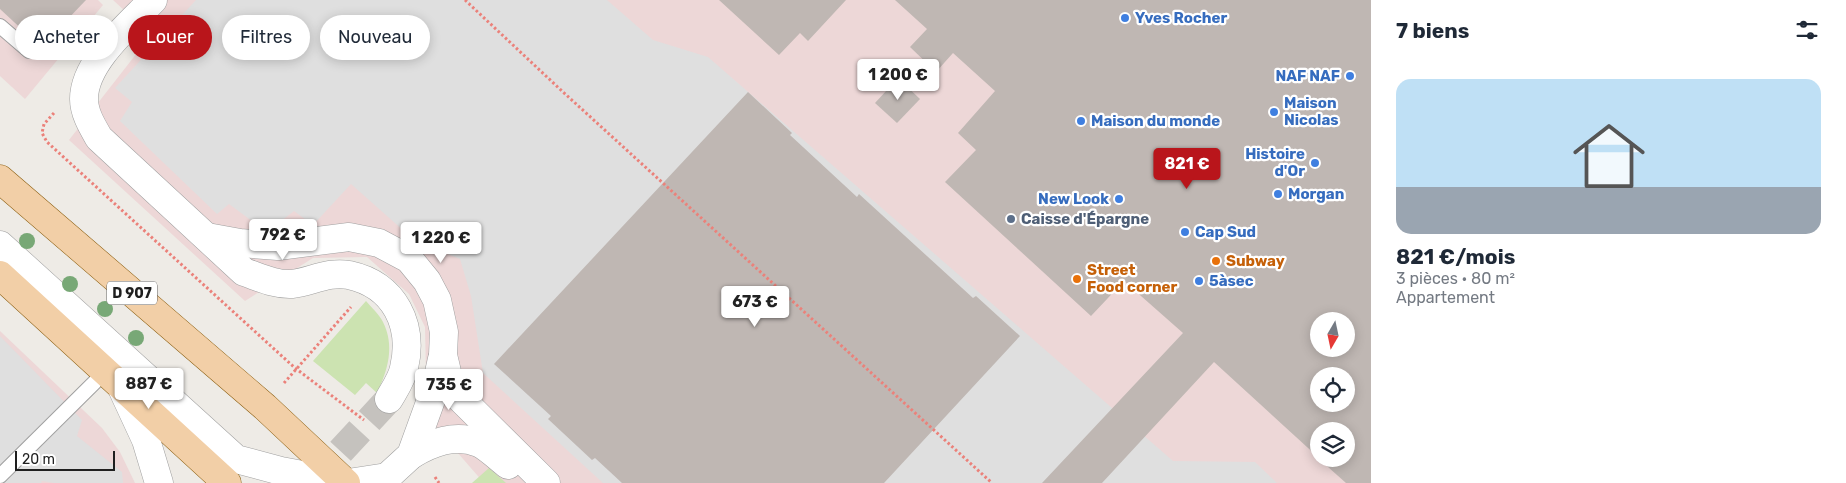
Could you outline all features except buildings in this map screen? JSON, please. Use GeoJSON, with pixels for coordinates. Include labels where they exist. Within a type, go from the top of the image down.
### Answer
{"type":"FeatureCollection","features":[{"type":"Feature","properties":{"kind":"main road","name":"D 907"},"geometry":{"type":"LineString","coordinates":[[0,179],[257,401],[346,483]]}},
{"type":"Feature","properties":{"kind":"main road"},"geometry":{"type":"LineString","coordinates":[[0,275],[227,483]]}},
{"type":"Feature","properties":{"kind":"street"},"geometry":{"type":"LineString","coordinates":[[153,0],[104,52],[89,74],[84,98],[88,118],[99,138],[244,272],[269,281],[292,284],[326,275],[348,275],[373,284],[389,296],[404,319],[407,344],[404,370],[389,399]]}},
{"type":"Feature","properties":{"kind":"street"},"geometry":{"type":"LineString","coordinates":[[207,237],[240,243],[278,246],[350,237],[379,243],[409,258],[427,281],[437,300],[444,332],[443,355],[436,386],[411,455]]}},
{"type":"Feature","properties":{"kind":"street"},"geometry":{"type":"LineString","coordinates":[[0,245],[236,459],[281,471],[346,483],[387,477],[411,455],[433,443],[456,439],[479,443],[530,483]]}},
{"type":"Feature","properties":{"kind":"street"},"geometry":{"type":"LineString","coordinates":[[443,355],[451,389],[546,483]]}},
{"type":"Feature","properties":{"kind":"street"},"geometry":{"type":"LineString","coordinates":[[113,379],[146,440],[159,483]]}},
{"type":"Feature","properties":{"kind":"lane"},"geometry":{"type":"LineString","coordinates":[[0,26],[15,39]]}},
{"type":"Feature","properties":{"kind":"lane"},"geometry":{"type":"LineString","coordinates":[[0,476],[113,379]]}},
{"type":"Feature","properties":{"kind":"path"},"geometry":{"type":"LineString","coordinates":[[465,0],[563,92],[992,483]]}},
{"type":"Feature","properties":{"kind":"path"},"geometry":{"type":"LineString","coordinates":[[281,388],[295,368],[357,300]]}},
{"type":"Feature","properties":{"kind":"shaded area"},"geometry":{"type":"Polygon","coordinates":[[[0,0],[98,0],[103,5],[95,15],[15,15],[15,60],[57,60],[25,99],[0,76],[0,0]]]}},
{"type":"Feature","properties":{"kind":"shaded area"},"geometry":{"type":"Polygon","coordinates":[[[113,0],[1371,0],[1371,483],[484,483],[416,405],[426,374],[425,327],[409,294],[367,257],[313,258],[245,301],[69,140],[131,60],[212,60],[212,15],[129,15],[113,0]]]}},
{"type":"Feature","properties":{"kind":"shaded area"},"geometry":{"type":"Polygon","coordinates":[[[196,0],[607,0],[653,40],[708,57],[1173,461],[1255,462],[1277,483],[603,483],[483,373],[471,296],[460,259],[414,240],[351,184],[313,225],[294,211],[267,232],[229,204],[217,214],[120,121],[132,102],[115,88],[141,60],[212,60],[212,15],[182,15],[196,0]]]}},
{"type":"Feature","properties":{"kind":"shaded area"},"geometry":{"type":"Polygon","coordinates":[[[0,331],[102,428],[120,452],[135,483],[0,483],[0,331]]]}},
{"type":"Feature","properties":{"kind":"shaded area"},"geometry":{"type":"Polygon","coordinates":[[[0,336],[82,420],[77,436],[122,472],[123,483],[54,483],[42,481],[41,483],[0,483],[0,336]]]}},
{"type":"Feature","properties":{"kind":"green space"},"geometry":{"type":"Polygon","coordinates":[[[366,301],[379,316],[387,331],[389,358],[377,393],[366,383],[355,395],[313,361],[366,301]]]}},
{"type":"Feature","properties":{"kind":"green space"},"geometry":{"type":"Polygon","coordinates":[[[489,468],[506,483],[472,483],[489,468]]]}},
{"type":"Feature","properties":{"kind":"tunnel"},"geometry":{"type":"LineString","coordinates":[[312,482],[389,399]]}},
{"type":"Feature","properties":{"kind":"place","name":"Yves Rocher"},"geometry":{"type":"Point","coordinates":[1125,18]}},
{"type":"Feature","properties":{"kind":"place","name":"NAF NAF"},"geometry":{"type":"Point","coordinates":[1350,76]}},
{"type":"Feature","properties":{"kind":"place","name":"Maison Nicolas"},"geometry":{"type":"Point","coordinates":[1274,112]}},
{"type":"Feature","properties":{"kind":"place","name":"Maison du monde"},"geometry":{"type":"Point","coordinates":[1081,121]}},
{"type":"Feature","properties":{"kind":"place","name":"Histoire d'Or"},"geometry":{"type":"Point","coordinates":[1315,163]}},
{"type":"Feature","properties":{"kind":"place","name":"Morgan"},"geometry":{"type":"Point","coordinates":[1278,194]}},
{"type":"Feature","properties":{"kind":"place","name":"New Look"},"geometry":{"type":"Point","coordinates":[1119,199]}},
{"type":"Feature","properties":{"kind":"place","name":"Caisse d'Épargne"},"geometry":{"type":"Point","coordinates":[1011,219]}},
{"type":"Feature","properties":{"kind":"place","name":"Cap Sud"},"geometry":{"type":"Point","coordinates":[1185,232]}},
{"type":"Feature","properties":{"kind":"place","name":"Subway"},"geometry":{"type":"Point","coordinates":[1216,261]}},
{"type":"Feature","properties":{"kind":"place","name":"Street Food corner"},"geometry":{"type":"Point","coordinates":[1077,279]}},
{"type":"Feature","properties":{"kind":"place","name":"5àsec"},"geometry":{"type":"Point","coordinates":[1199,281]}}]}
